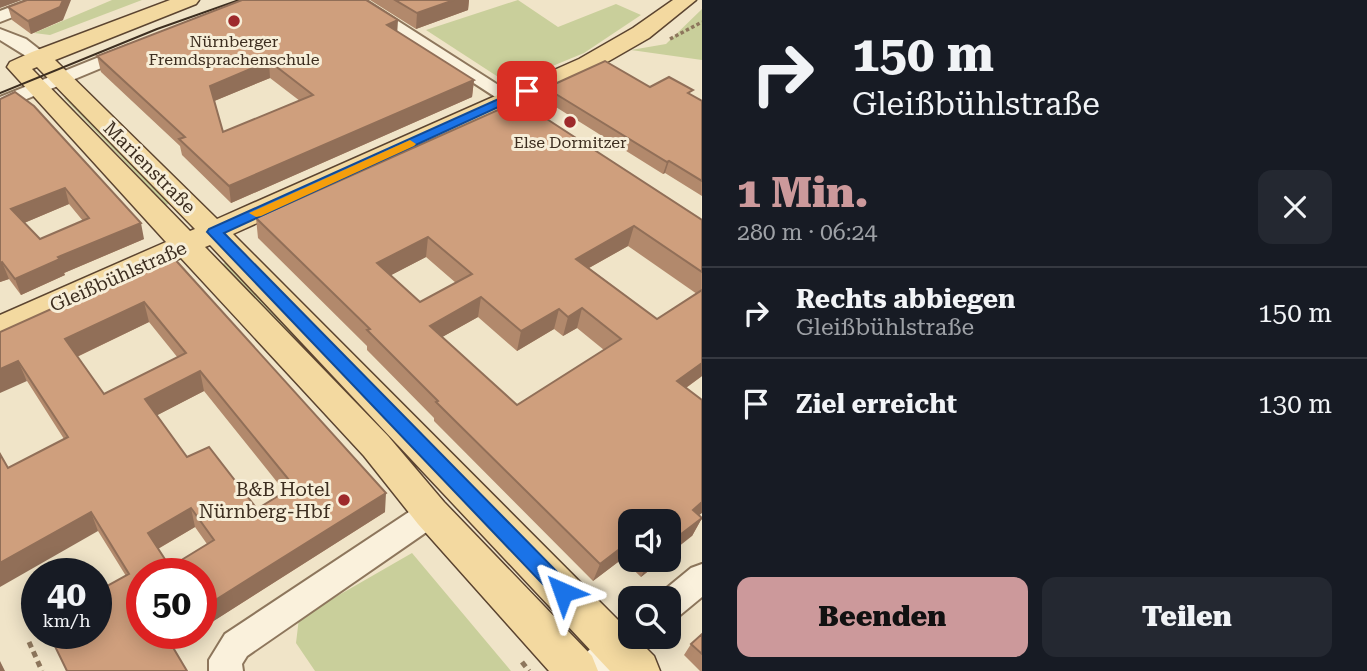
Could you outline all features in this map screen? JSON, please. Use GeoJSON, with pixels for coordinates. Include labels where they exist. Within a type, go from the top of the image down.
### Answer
{"type":"FeatureCollection","features":[{"type":"Feature","properties":{"kind":"main road"},"geometry":{"type":"LineString","coordinates":[[9,70],[189,0]]}},
{"type":"Feature","properties":{"kind":"main road","name":"Gleißbühlstraße"},"geometry":{"type":"LineString","coordinates":[[0,328],[614,50],[686,0]]}},
{"type":"Feature","properties":{"kind":"main road","name":"Marienstraße"},"geometry":{"type":"LineString","coordinates":[[40,57],[51,83],[200,238],[619,657]]}},
{"type":"Feature","properties":{"kind":"main road","name":"Marienstraße"},"geometry":{"type":"LineString","coordinates":[[9,70],[51,83]]}},
{"type":"Feature","properties":{"kind":"main road","name":"Marienstraße"},"geometry":{"type":"LineString","coordinates":[[200,238],[399,471],[431,513],[577,671]]}},
{"type":"Feature","properties":{"kind":"street"},"geometry":{"type":"LineString","coordinates":[[0,17],[43,0]]}},
{"type":"Feature","properties":{"kind":"street"},"geometry":{"type":"LineString","coordinates":[[354,0],[552,125]]}},
{"type":"Feature","properties":{"kind":"street"},"geometry":{"type":"LineString","coordinates":[[0,34],[20,43],[40,57]]}},
{"type":"Feature","properties":{"kind":"street"},"geometry":{"type":"LineString","coordinates":[[0,104],[149,42]]}},
{"type":"Feature","properties":{"kind":"street"},"geometry":{"type":"LineString","coordinates":[[0,50],[9,70]]}},
{"type":"Feature","properties":{"kind":"street"},"geometry":{"type":"LineString","coordinates":[[226,671],[225,660],[236,645],[431,513]]}},
{"type":"Feature","properties":{"kind":"street"},"geometry":{"type":"LineString","coordinates":[[681,595],[702,578]]}},
{"type":"Feature","properties":{"kind":"path"},"geometry":{"type":"LineString","coordinates":[[32,649],[43,671]]}},
{"type":"Feature","properties":{"kind":"green space"},"geometry":{"type":"Polygon","coordinates":[[[112,0],[142,0],[50,35],[34,33],[112,0]]]}},
{"type":"Feature","properties":{"kind":"green space"},"geometry":{"type":"Polygon","coordinates":[[[518,0],[558,27],[616,4],[641,15],[584,53],[509,84],[426,30],[518,0]]]}},
{"type":"Feature","properties":{"kind":"green space"},"geometry":{"type":"Polygon","coordinates":[[[702,9],[702,60],[631,50],[666,44],[702,9]]]}},
{"type":"Feature","properties":{"kind":"green space"},"geometry":{"type":"Polygon","coordinates":[[[68,97],[171,203],[166,205],[64,98],[68,97]]]}},
{"type":"Feature","properties":{"kind":"green space"},"geometry":{"type":"Polygon","coordinates":[[[227,262],[427,470],[423,473],[214,268],[227,262]]]}},
{"type":"Feature","properties":{"kind":"green space"},"geometry":{"type":"Polygon","coordinates":[[[412,553],[511,671],[315,671],[296,643],[299,618],[412,553]]]}},
{"type":"Feature","properties":{"kind":"building"},"geometry":{"type":"Polygon","coordinates":[[[27,0],[63,0],[60,7],[28,21],[8,7],[27,0]]]}},
{"type":"Feature","properties":{"kind":"building"},"geometry":{"type":"Polygon","coordinates":[[[242,0],[366,0],[398,20],[387,25],[474,80],[229,186],[179,139],[185,137],[97,56],[242,0]],[[269,61],[210,86],[223,132],[313,95],[269,61]]]}},
{"type":"Feature","properties":{"kind":"building"},"geometry":{"type":"Polygon","coordinates":[[[395,0],[454,0],[417,13],[395,0]]]}},
{"type":"Feature","properties":{"kind":"building"},"geometry":{"type":"Polygon","coordinates":[[[605,61],[650,87],[669,77],[693,90],[688,93],[702,101],[702,181],[546,88],[605,61]]]}},
{"type":"Feature","properties":{"kind":"building"},"geometry":{"type":"Polygon","coordinates":[[[15,92],[34,106],[141,223],[58,257],[60,259],[15,279],[2,262],[0,263],[0,99],[15,92]],[[65,188],[11,209],[40,239],[89,218],[65,188]]]}},
{"type":"Feature","properties":{"kind":"building"},"geometry":{"type":"Polygon","coordinates":[[[525,98],[536,105],[533,110],[702,220],[702,272],[634,226],[576,259],[657,319],[702,290],[702,363],[677,381],[702,400],[702,502],[693,510],[702,518],[681,534],[681,509],[618,509],[618,550],[600,564],[436,402],[438,401],[367,330],[370,329],[256,218],[525,98]],[[428,237],[377,263],[420,302],[472,274],[428,237]],[[481,297],[430,326],[517,405],[621,339],[582,308],[568,317],[559,309],[521,331],[481,297]]]}},
{"type":"Feature","properties":{"kind":"building"},"geometry":{"type":"Polygon","coordinates":[[[171,255],[386,493],[217,599],[217,558],[185,558],[214,540],[191,508],[148,533],[164,558],[126,558],[126,569],[91,512],[0,563],[0,454],[8,468],[68,437],[18,361],[0,369],[0,332],[171,255]],[[144,302],[65,339],[104,394],[186,353],[144,302]],[[200,371],[145,399],[187,457],[209,447],[257,509],[294,486],[200,371]]]}},
{"type":"Feature","properties":{"kind":"building"},"geometry":{"type":"Polygon","coordinates":[[[126,576],[126,649],[174,649],[187,671],[67,671],[56,649],[112,649],[112,583],[126,576]]]}},
{"type":"Feature","properties":{"kind":"building"},"geometry":{"type":"Polygon","coordinates":[[[702,634],[702,654],[691,644],[702,634]]]}},
{"type":"Feature","properties":{"kind":"tram line"},"geometry":{"type":"LineString","coordinates":[[0,93],[157,29],[239,0]]}},
{"type":"Feature","properties":{"kind":"slow traffic"},"geometry":{"type":"LineString","coordinates":[[256,213],[410,144]]}},
{"type":"Feature","properties":{"kind":"place","name":"Nürnberger Fremdsprachenschule"},"geometry":{"type":"Point","coordinates":[234,21]}},
{"type":"Feature","properties":{"kind":"place","name":"Else Dormitzer"},"geometry":{"type":"Point","coordinates":[570,122]}},
{"type":"Feature","properties":{"kind":"place","name":"B&B Hotel Nürnberg-Hbf"},"geometry":{"type":"Point","coordinates":[344,500]}},
{"type":"Feature","properties":{"kind":"route"},"geometry":{"type":"LineString","coordinates":[[527,91],[214,232],[563,592]]}}]}
